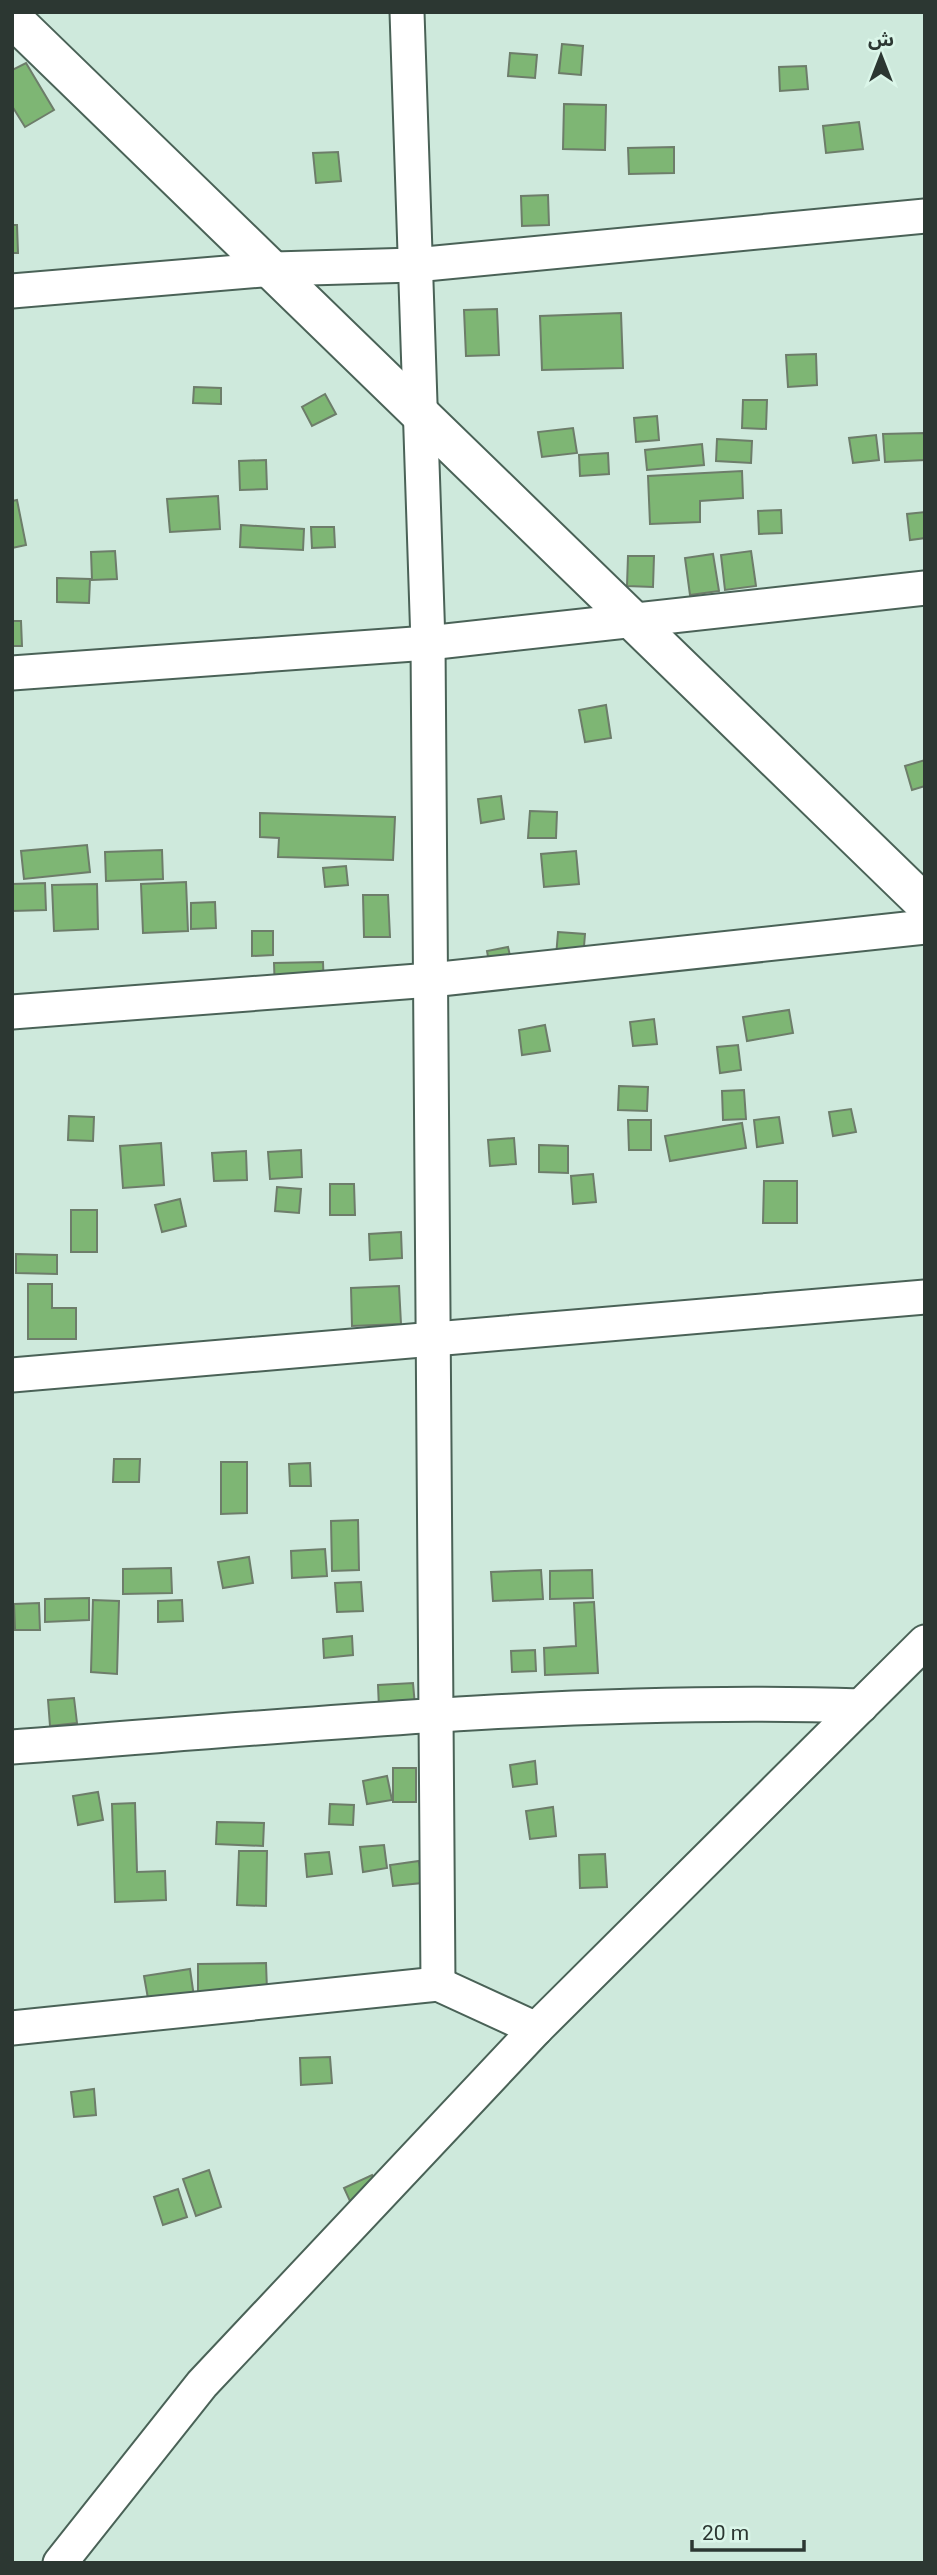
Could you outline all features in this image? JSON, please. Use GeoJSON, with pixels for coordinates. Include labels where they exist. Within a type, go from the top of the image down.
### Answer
{"type":"FeatureCollection","features":[{"type":"Feature","properties":{"kind":"street"},"geometry":{"type":"LineString","coordinates":[[407,12],[428,643],[438,1984]]}},
{"type":"Feature","properties":{"kind":"street"},"geometry":{"type":"LineString","coordinates":[[12,18],[638,622],[925,904]]}},
{"type":"Feature","properties":{"kind":"street"},"geometry":{"type":"LineString","coordinates":[[12,291],[274,269],[415,265],[925,216]]}},
{"type":"Feature","properties":{"kind":"street"},"geometry":{"type":"LineString","coordinates":[[12,673],[428,643],[638,622],[925,588]]}},
{"type":"Feature","properties":{"kind":"street"},"geometry":{"type":"LineString","coordinates":[[12,1012],[431,980],[925,927]]}},
{"type":"Feature","properties":{"kind":"street"},"geometry":{"type":"LineString","coordinates":[[12,1375],[925,1297]]}},
{"type":"Feature","properties":{"kind":"street"},"geometry":{"type":"LineString","coordinates":[[60,2563],[202,2385],[536,2029],[925,1642]]}},
{"type":"Feature","properties":{"kind":"street"},"geometry":{"type":"LineString","coordinates":[[12,1747],[436,1716],[736,1702],[861,1706]]}},
{"type":"Feature","properties":{"kind":"street"},"geometry":{"type":"LineString","coordinates":[[12,2028],[438,1984],[536,2029]]}},
{"type":"Feature","properties":{"kind":"building"},"geometry":{"type":"Polygon","coordinates":[[[562,44],[583,46],[581,75],[559,73],[562,44]]]}},
{"type":"Feature","properties":{"kind":"building"},"geometry":{"type":"Polygon","coordinates":[[[510,53],[537,55],[535,78],[508,76],[510,53]]]}},
{"type":"Feature","properties":{"kind":"building"},"geometry":{"type":"Polygon","coordinates":[[[26,63],[54,110],[25,127],[12,106],[12,70],[26,63]]]}},
{"type":"Feature","properties":{"kind":"building"},"geometry":{"type":"Polygon","coordinates":[[[806,66],[808,89],[780,91],[779,67],[806,66]]]}},
{"type":"Feature","properties":{"kind":"building"},"geometry":{"type":"Polygon","coordinates":[[[564,104],[606,105],[605,150],[563,149],[564,104]]]}},
{"type":"Feature","properties":{"kind":"building"},"geometry":{"type":"Polygon","coordinates":[[[859,122],[863,149],[826,153],[823,126],[859,122]]]}},
{"type":"Feature","properties":{"kind":"building"},"geometry":{"type":"Polygon","coordinates":[[[674,147],[674,173],[629,174],[628,148],[674,147]]]}},
{"type":"Feature","properties":{"kind":"building"},"geometry":{"type":"Polygon","coordinates":[[[338,152],[341,181],[316,183],[313,153],[338,152]]]}},
{"type":"Feature","properties":{"kind":"building"},"geometry":{"type":"Polygon","coordinates":[[[548,195],[549,225],[522,226],[521,196],[548,195]]]}},
{"type":"Feature","properties":{"kind":"building"},"geometry":{"type":"Polygon","coordinates":[[[12,225],[17,225],[18,253],[12,253],[12,225]]]}},
{"type":"Feature","properties":{"kind":"building"},"geometry":{"type":"Polygon","coordinates":[[[497,309],[499,355],[466,356],[464,310],[497,309]]]}},
{"type":"Feature","properties":{"kind":"building"},"geometry":{"type":"Polygon","coordinates":[[[621,313],[623,368],[542,370],[540,316],[621,313]]]}},
{"type":"Feature","properties":{"kind":"building"},"geometry":{"type":"Polygon","coordinates":[[[816,354],[817,385],[788,387],[786,355],[816,354]]]}},
{"type":"Feature","properties":{"kind":"building"},"geometry":{"type":"Polygon","coordinates":[[[194,387],[221,388],[221,404],[193,403],[194,387]]]}},
{"type":"Feature","properties":{"kind":"building"},"geometry":{"type":"Polygon","coordinates":[[[325,394],[336,414],[312,426],[302,407],[325,394]]]}},
{"type":"Feature","properties":{"kind":"building"},"geometry":{"type":"Polygon","coordinates":[[[743,400],[767,400],[766,429],[742,428],[743,400]]]}},
{"type":"Feature","properties":{"kind":"building"},"geometry":{"type":"Polygon","coordinates":[[[657,416],[659,440],[636,442],[634,418],[657,416]]]}},
{"type":"Feature","properties":{"kind":"building"},"geometry":{"type":"Polygon","coordinates":[[[573,428],[577,453],[542,457],[538,432],[573,428]]]}},
{"type":"Feature","properties":{"kind":"building"},"geometry":{"type":"Polygon","coordinates":[[[925,433],[925,460],[885,462],[883,434],[925,433]]]}},
{"type":"Feature","properties":{"kind":"building"},"geometry":{"type":"Polygon","coordinates":[[[876,435],[879,460],[853,463],[849,438],[876,435]]]}},
{"type":"Feature","properties":{"kind":"building"},"geometry":{"type":"Polygon","coordinates":[[[717,439],[752,441],[751,463],[716,461],[717,439]]]}},
{"type":"Feature","properties":{"kind":"building"},"geometry":{"type":"Polygon","coordinates":[[[702,444],[704,465],[647,470],[645,450],[702,444]]]}},
{"type":"Feature","properties":{"kind":"building"},"geometry":{"type":"Polygon","coordinates":[[[608,453],[609,474],[580,476],[579,455],[608,453]]]}},
{"type":"Feature","properties":{"kind":"building"},"geometry":{"type":"Polygon","coordinates":[[[266,460],[267,489],[240,490],[239,461],[266,460]]]}},
{"type":"Feature","properties":{"kind":"building"},"geometry":{"type":"Polygon","coordinates":[[[742,471],[743,498],[700,501],[700,522],[650,524],[648,476],[742,471]]]}},
{"type":"Feature","properties":{"kind":"building"},"geometry":{"type":"Polygon","coordinates":[[[218,496],[220,529],[170,532],[167,499],[218,496]]]}},
{"type":"Feature","properties":{"kind":"building"},"geometry":{"type":"Polygon","coordinates":[[[17,500],[26,545],[12,548],[12,501],[17,500]]]}},
{"type":"Feature","properties":{"kind":"building"},"geometry":{"type":"Polygon","coordinates":[[[781,510],[782,533],[759,534],[758,511],[781,510]]]}},
{"type":"Feature","properties":{"kind":"building"},"geometry":{"type":"Polygon","coordinates":[[[925,512],[925,538],[910,540],[907,514],[925,512]]]}},
{"type":"Feature","properties":{"kind":"building"},"geometry":{"type":"Polygon","coordinates":[[[241,525],[304,529],[303,550],[240,547],[241,525]]]}},
{"type":"Feature","properties":{"kind":"building"},"geometry":{"type":"Polygon","coordinates":[[[311,527],[334,527],[335,547],[312,548],[311,527]]]}},
{"type":"Feature","properties":{"kind":"building"},"geometry":{"type":"Polygon","coordinates":[[[115,551],[117,579],[92,580],[91,552],[115,551]]]}},
{"type":"Feature","properties":{"kind":"building"},"geometry":{"type":"Polygon","coordinates":[[[751,551],[756,586],[725,590],[721,555],[751,551]]]}},
{"type":"Feature","properties":{"kind":"building"},"geometry":{"type":"Polygon","coordinates":[[[713,554],[719,591],[690,595],[685,558],[713,554]]]}},
{"type":"Feature","properties":{"kind":"building"},"geometry":{"type":"Polygon","coordinates":[[[628,556],[654,556],[653,587],[627,586],[628,556]]]}},
{"type":"Feature","properties":{"kind":"building"},"geometry":{"type":"Polygon","coordinates":[[[57,578],[90,579],[89,603],[57,602],[57,578]]]}},
{"type":"Feature","properties":{"kind":"building"},"geometry":{"type":"Polygon","coordinates":[[[12,621],[21,621],[22,646],[12,646],[12,621]]]}},
{"type":"Feature","properties":{"kind":"building"},"geometry":{"type":"Polygon","coordinates":[[[606,705],[611,738],[585,742],[579,710],[606,705]]]}},
{"type":"Feature","properties":{"kind":"building"},"geometry":{"type":"Polygon","coordinates":[[[925,760],[925,786],[912,790],[905,766],[925,760]]]}},
{"type":"Feature","properties":{"kind":"building"},"geometry":{"type":"Polygon","coordinates":[[[501,796],[504,819],[481,823],[478,799],[501,796]]]}},
{"type":"Feature","properties":{"kind":"building"},"geometry":{"type":"Polygon","coordinates":[[[530,811],[557,812],[556,838],[528,838],[530,811]]]}},
{"type":"Feature","properties":{"kind":"building"},"geometry":{"type":"Polygon","coordinates":[[[260,813],[395,817],[393,860],[278,857],[279,838],[260,837],[260,813]]]}},
{"type":"Feature","properties":{"kind":"building"},"geometry":{"type":"Polygon","coordinates":[[[87,845],[90,872],[24,879],[21,851],[87,845]]]}},
{"type":"Feature","properties":{"kind":"building"},"geometry":{"type":"Polygon","coordinates":[[[162,850],[163,879],[106,881],[105,852],[162,850]]]}},
{"type":"Feature","properties":{"kind":"building"},"geometry":{"type":"Polygon","coordinates":[[[576,851],[579,884],[544,887],[541,854],[576,851]]]}},
{"type":"Feature","properties":{"kind":"building"},"geometry":{"type":"Polygon","coordinates":[[[346,866],[348,885],[325,887],[323,868],[346,866]]]}},
{"type":"Feature","properties":{"kind":"building"},"geometry":{"type":"Polygon","coordinates":[[[186,882],[188,931],[143,933],[141,884],[186,882]]]}},
{"type":"Feature","properties":{"kind":"building"},"geometry":{"type":"Polygon","coordinates":[[[45,883],[46,910],[12,911],[12,884],[45,883]]]}},
{"type":"Feature","properties":{"kind":"building"},"geometry":{"type":"Polygon","coordinates":[[[97,884],[98,929],[54,931],[52,885],[97,884]]]}},
{"type":"Feature","properties":{"kind":"building"},"geometry":{"type":"Polygon","coordinates":[[[363,895],[388,895],[390,937],[364,937],[363,895]]]}},
{"type":"Feature","properties":{"kind":"building"},"geometry":{"type":"Polygon","coordinates":[[[215,902],[216,928],[191,929],[191,903],[215,902]]]}},
{"type":"Feature","properties":{"kind":"building"},"geometry":{"type":"Polygon","coordinates":[[[252,931],[273,931],[273,955],[252,956],[252,931]]]}},
{"type":"Feature","properties":{"kind":"building"},"geometry":{"type":"Polygon","coordinates":[[[558,932],[585,934],[583,959],[556,957],[558,932]]]}},
{"type":"Feature","properties":{"kind":"building"},"geometry":{"type":"Polygon","coordinates":[[[508,947],[514,973],[492,978],[487,951],[508,947]]]}},
{"type":"Feature","properties":{"kind":"building"},"geometry":{"type":"Polygon","coordinates":[[[323,962],[324,991],[275,992],[274,963],[323,962]]]}},
{"type":"Feature","properties":{"kind":"building"},"geometry":{"type":"Polygon","coordinates":[[[789,1010],[793,1033],[747,1041],[743,1017],[789,1010]]]}},
{"type":"Feature","properties":{"kind":"building"},"geometry":{"type":"Polygon","coordinates":[[[654,1019],[657,1044],[633,1046],[630,1022],[654,1019]]]}},
{"type":"Feature","properties":{"kind":"building"},"geometry":{"type":"Polygon","coordinates":[[[545,1025],[550,1051],[522,1055],[519,1030],[545,1025]]]}},
{"type":"Feature","properties":{"kind":"building"},"geometry":{"type":"Polygon","coordinates":[[[738,1045],[741,1070],[720,1073],[717,1047],[738,1045]]]}},
{"type":"Feature","properties":{"kind":"building"},"geometry":{"type":"Polygon","coordinates":[[[619,1086],[648,1087],[647,1111],[618,1110],[619,1086]]]}},
{"type":"Feature","properties":{"kind":"building"},"geometry":{"type":"Polygon","coordinates":[[[744,1090],[746,1119],[723,1120],[722,1091],[744,1090]]]}},
{"type":"Feature","properties":{"kind":"building"},"geometry":{"type":"Polygon","coordinates":[[[851,1109],[856,1132],[833,1136],[829,1112],[851,1109]]]}},
{"type":"Feature","properties":{"kind":"building"},"geometry":{"type":"Polygon","coordinates":[[[69,1116],[94,1117],[93,1141],[68,1140],[69,1116]]]}},
{"type":"Feature","properties":{"kind":"building"},"geometry":{"type":"Polygon","coordinates":[[[779,1117],[783,1143],[757,1147],[754,1120],[779,1117]]]}},
{"type":"Feature","properties":{"kind":"building"},"geometry":{"type":"Polygon","coordinates":[[[628,1120],[651,1120],[651,1150],[629,1150],[628,1120]]]}},
{"type":"Feature","properties":{"kind":"building"},"geometry":{"type":"Polygon","coordinates":[[[742,1123],[746,1148],[670,1161],[665,1136],[742,1123]]]}},
{"type":"Feature","properties":{"kind":"building"},"geometry":{"type":"Polygon","coordinates":[[[514,1138],[516,1164],[490,1166],[488,1140],[514,1138]]]}},
{"type":"Feature","properties":{"kind":"building"},"geometry":{"type":"Polygon","coordinates":[[[161,1143],[164,1185],[123,1188],[120,1146],[161,1143]]]}},
{"type":"Feature","properties":{"kind":"building"},"geometry":{"type":"Polygon","coordinates":[[[539,1145],[568,1146],[568,1173],[539,1172],[539,1145]]]}},
{"type":"Feature","properties":{"kind":"building"},"geometry":{"type":"Polygon","coordinates":[[[301,1150],[302,1177],[270,1179],[268,1152],[301,1150]]]}},
{"type":"Feature","properties":{"kind":"building"},"geometry":{"type":"Polygon","coordinates":[[[246,1151],[247,1180],[214,1181],[212,1153],[246,1151]]]}},
{"type":"Feature","properties":{"kind":"building"},"geometry":{"type":"Polygon","coordinates":[[[593,1174],[596,1202],[573,1204],[571,1176],[593,1174]]]}},
{"type":"Feature","properties":{"kind":"building"},"geometry":{"type":"Polygon","coordinates":[[[764,1181],[797,1181],[797,1223],[763,1223],[764,1181]]]}},
{"type":"Feature","properties":{"kind":"building"},"geometry":{"type":"Polygon","coordinates":[[[330,1184],[354,1184],[355,1215],[330,1215],[330,1184]]]}},
{"type":"Feature","properties":{"kind":"building"},"geometry":{"type":"Polygon","coordinates":[[[277,1187],[301,1189],[299,1213],[275,1211],[277,1187]]]}},
{"type":"Feature","properties":{"kind":"building"},"geometry":{"type":"Polygon","coordinates":[[[180,1199],[186,1226],[162,1232],[155,1205],[180,1199]]]}},
{"type":"Feature","properties":{"kind":"building"},"geometry":{"type":"Polygon","coordinates":[[[71,1210],[97,1210],[97,1252],[71,1252],[71,1210]]]}},
{"type":"Feature","properties":{"kind":"building"},"geometry":{"type":"Polygon","coordinates":[[[401,1232],[402,1258],[370,1260],[369,1234],[401,1232]]]}},
{"type":"Feature","properties":{"kind":"building"},"geometry":{"type":"Polygon","coordinates":[[[16,1254],[57,1255],[57,1274],[16,1273],[16,1254]]]}},
{"type":"Feature","properties":{"kind":"building"},"geometry":{"type":"Polygon","coordinates":[[[28,1284],[52,1284],[52,1308],[76,1308],[76,1339],[28,1339],[28,1284]]]}},
{"type":"Feature","properties":{"kind":"building"},"geometry":{"type":"Polygon","coordinates":[[[399,1286],[401,1324],[352,1326],[351,1288],[399,1286]]]}},
{"type":"Feature","properties":{"kind":"building"},"geometry":{"type":"Polygon","coordinates":[[[114,1459],[140,1459],[139,1482],[113,1482],[114,1459]]]}},
{"type":"Feature","properties":{"kind":"building"},"geometry":{"type":"Polygon","coordinates":[[[221,1462],[247,1462],[247,1513],[221,1514],[221,1462]]]}},
{"type":"Feature","properties":{"kind":"building"},"geometry":{"type":"Polygon","coordinates":[[[310,1463],[311,1486],[290,1486],[289,1464],[310,1463]]]}},
{"type":"Feature","properties":{"kind":"building"},"geometry":{"type":"Polygon","coordinates":[[[358,1520],[359,1570],[332,1571],[331,1521],[358,1520]]]}},
{"type":"Feature","properties":{"kind":"building"},"geometry":{"type":"Polygon","coordinates":[[[325,1549],[327,1576],[292,1578],[291,1551],[325,1549]]]}},
{"type":"Feature","properties":{"kind":"building"},"geometry":{"type":"Polygon","coordinates":[[[249,1557],[253,1583],[223,1588],[218,1562],[249,1557]]]}},
{"type":"Feature","properties":{"kind":"building"},"geometry":{"type":"Polygon","coordinates":[[[171,1568],[172,1593],[123,1594],[123,1569],[171,1568]]]}},
{"type":"Feature","properties":{"kind":"building"},"geometry":{"type":"Polygon","coordinates":[[[541,1570],[543,1599],[493,1601],[491,1572],[541,1570]]]}},
{"type":"Feature","properties":{"kind":"building"},"geometry":{"type":"Polygon","coordinates":[[[592,1570],[593,1598],[550,1599],[550,1571],[592,1570]]]}},
{"type":"Feature","properties":{"kind":"building"},"geometry":{"type":"Polygon","coordinates":[[[361,1582],[363,1611],[337,1612],[335,1583],[361,1582]]]}},
{"type":"Feature","properties":{"kind":"building"},"geometry":{"type":"Polygon","coordinates":[[[89,1598],[89,1620],[45,1622],[45,1599],[89,1598]]]}},
{"type":"Feature","properties":{"kind":"building"},"geometry":{"type":"Polygon","coordinates":[[[93,1600],[119,1601],[117,1674],[91,1672],[93,1600]]]}},
{"type":"Feature","properties":{"kind":"building"},"geometry":{"type":"Polygon","coordinates":[[[182,1600],[183,1621],[158,1622],[158,1601],[182,1600]]]}},
{"type":"Feature","properties":{"kind":"building"},"geometry":{"type":"Polygon","coordinates":[[[594,1602],[598,1673],[545,1675],[544,1648],[576,1646],[574,1603],[594,1602]]]}},
{"type":"Feature","properties":{"kind":"building"},"geometry":{"type":"Polygon","coordinates":[[[39,1603],[40,1630],[15,1630],[14,1604],[39,1603]]]}},
{"type":"Feature","properties":{"kind":"building"},"geometry":{"type":"Polygon","coordinates":[[[352,1636],[353,1655],[324,1658],[323,1639],[352,1636]]]}},
{"type":"Feature","properties":{"kind":"building"},"geometry":{"type":"Polygon","coordinates":[[[535,1650],[536,1671],[512,1672],[511,1651],[535,1650]]]}},
{"type":"Feature","properties":{"kind":"building"},"geometry":{"type":"Polygon","coordinates":[[[413,1683],[415,1706],[379,1708],[378,1685],[413,1683]]]}},
{"type":"Feature","properties":{"kind":"building"},"geometry":{"type":"Polygon","coordinates":[[[74,1698],[77,1723],[50,1726],[48,1700],[74,1698]]]}},
{"type":"Feature","properties":{"kind":"building"},"geometry":{"type":"Polygon","coordinates":[[[535,1761],[537,1784],[513,1787],[510,1765],[535,1761]]]}},
{"type":"Feature","properties":{"kind":"building"},"geometry":{"type":"Polygon","coordinates":[[[393,1768],[416,1768],[416,1802],[393,1802],[393,1768]]]}},
{"type":"Feature","properties":{"kind":"building"},"geometry":{"type":"Polygon","coordinates":[[[387,1776],[392,1800],[367,1804],[363,1781],[387,1776]]]}},
{"type":"Feature","properties":{"kind":"building"},"geometry":{"type":"Polygon","coordinates":[[[98,1792],[103,1820],[78,1825],[73,1796],[98,1792]]]}},
{"type":"Feature","properties":{"kind":"building"},"geometry":{"type":"Polygon","coordinates":[[[135,1803],[137,1872],[165,1871],[166,1900],[115,1902],[112,1804],[135,1803]]]}},
{"type":"Feature","properties":{"kind":"building"},"geometry":{"type":"Polygon","coordinates":[[[330,1804],[354,1805],[353,1825],[329,1824],[330,1804]]]}},
{"type":"Feature","properties":{"kind":"building"},"geometry":{"type":"Polygon","coordinates":[[[553,1807],[556,1836],[530,1839],[526,1811],[553,1807]]]}},
{"type":"Feature","properties":{"kind":"building"},"geometry":{"type":"Polygon","coordinates":[[[217,1822],[264,1823],[263,1846],[216,1844],[217,1822]]]}},
{"type":"Feature","properties":{"kind":"building"},"geometry":{"type":"Polygon","coordinates":[[[384,1845],[387,1868],[363,1872],[360,1847],[384,1845]]]}},
{"type":"Feature","properties":{"kind":"building"},"geometry":{"type":"Polygon","coordinates":[[[239,1851],[267,1851],[266,1906],[237,1905],[239,1851]]]}},
{"type":"Feature","properties":{"kind":"building"},"geometry":{"type":"Polygon","coordinates":[[[329,1852],[332,1874],[307,1877],[305,1854],[329,1852]]]}},
{"type":"Feature","properties":{"kind":"building"},"geometry":{"type":"Polygon","coordinates":[[[605,1854],[607,1887],[580,1888],[579,1855],[605,1854]]]}},
{"type":"Feature","properties":{"kind":"building"},"geometry":{"type":"Polygon","coordinates":[[[419,1861],[422,1883],[393,1886],[390,1865],[419,1861]]]}},
{"type":"Feature","properties":{"kind":"building"},"geometry":{"type":"Polygon","coordinates":[[[266,1963],[267,1990],[198,1992],[198,1964],[266,1963]]]}},
{"type":"Feature","properties":{"kind":"building"},"geometry":{"type":"Polygon","coordinates":[[[190,1969],[194,1997],[149,2004],[144,1976],[190,1969]]]}},
{"type":"Feature","properties":{"kind":"building"},"geometry":{"type":"Polygon","coordinates":[[[330,2057],[332,2083],[301,2085],[300,2058],[330,2057]]]}},
{"type":"Feature","properties":{"kind":"building"},"geometry":{"type":"Polygon","coordinates":[[[94,2089],[96,2115],[74,2117],[71,2092],[94,2089]]]}},
{"type":"Feature","properties":{"kind":"building"},"geometry":{"type":"Polygon","coordinates":[[[209,2170],[221,2207],[196,2216],[183,2179],[209,2170]]]}},
{"type":"Feature","properties":{"kind":"building"},"geometry":{"type":"Polygon","coordinates":[[[372,2175],[382,2199],[355,2212],[344,2188],[372,2175]]]}},
{"type":"Feature","properties":{"kind":"building"},"geometry":{"type":"Polygon","coordinates":[[[178,2189],[187,2217],[163,2225],[154,2197],[178,2189]]]}}]}
